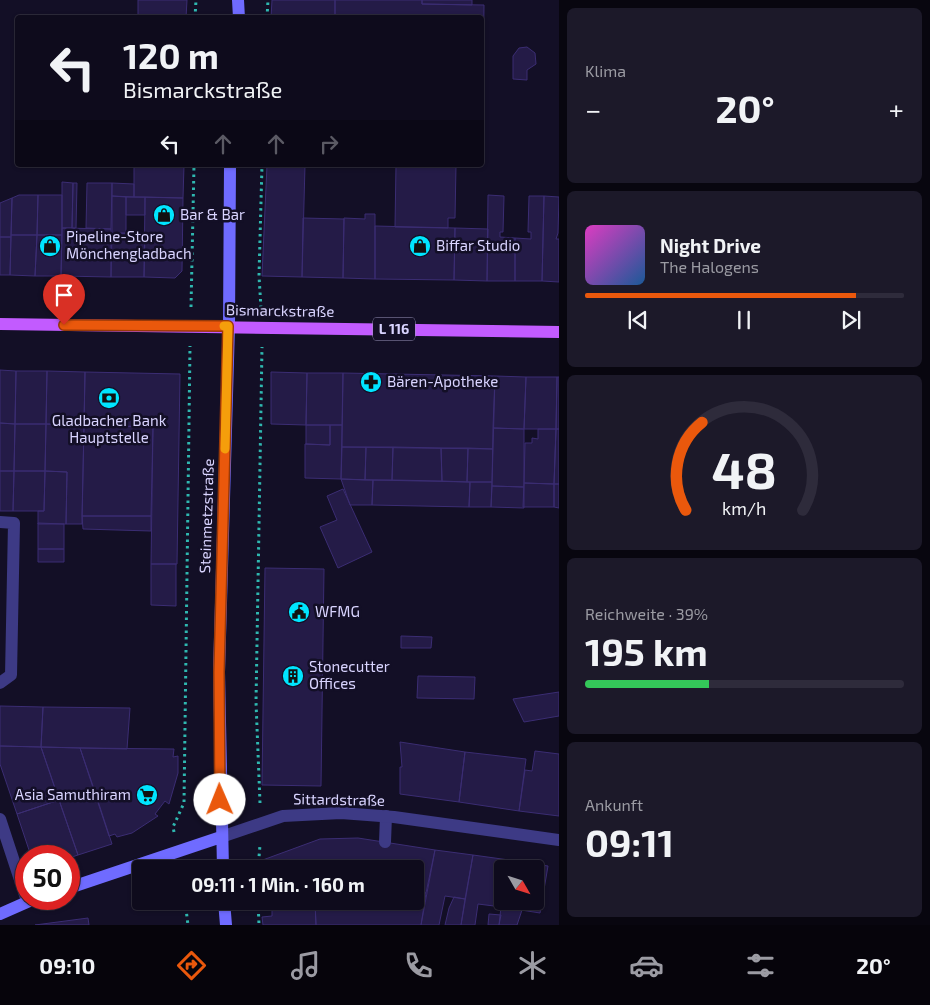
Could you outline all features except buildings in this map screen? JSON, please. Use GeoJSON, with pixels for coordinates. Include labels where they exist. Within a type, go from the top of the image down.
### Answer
{"type":"FeatureCollection","features":[{"type":"Feature","properties":{"kind":"main road"},"geometry":{"type":"LineString","coordinates":[[238,0],[239,15]]}},
{"type":"Feature","properties":{"kind":"main road","name":"Steinmetzstraße"},"geometry":{"type":"LineString","coordinates":[[222,860],[219,672],[230,167]]}},
{"type":"Feature","properties":{"kind":"main road","name":"Bismarckstraße"},"geometry":{"type":"LineString","coordinates":[[0,324],[262,326],[559,332]]}},
{"type":"Feature","properties":{"kind":"main road","name":"Sittardstraße"},"geometry":{"type":"LineString","coordinates":[[80,885],[177,854],[221,837]]}},
{"type":"Feature","properties":{"kind":"main road"},"geometry":{"type":"LineString","coordinates":[[0,914],[15,907]]}},
{"type":"Feature","properties":{"kind":"main road"},"geometry":{"type":"LineString","coordinates":[[225,910],[226,925]]}},
{"type":"Feature","properties":{"kind":"street"},"geometry":{"type":"LineString","coordinates":[[0,522],[14,522],[11,675],[0,682]]}},
{"type":"Feature","properties":{"kind":"street","name":"Sittardstraße"},"geometry":{"type":"LineString","coordinates":[[221,837],[283,816],[341,813],[386,816],[559,840]]}},
{"type":"Feature","properties":{"kind":"street"},"geometry":{"type":"LineString","coordinates":[[385,842],[386,816]]}},
{"type":"Feature","properties":{"kind":"street"},"geometry":{"type":"LineString","coordinates":[[0,820],[15,860]]}},
{"type":"Feature","properties":{"kind":"path"},"geometry":{"type":"LineString","coordinates":[[195,15],[196,0]]}},
{"type":"Feature","properties":{"kind":"path"},"geometry":{"type":"LineString","coordinates":[[267,15],[268,0]]}},
{"type":"Feature","properties":{"kind":"path"},"geometry":{"type":"LineString","coordinates":[[177,854],[173,827],[184,803],[194,167]]}},
{"type":"Feature","properties":{"kind":"path"},"geometry":{"type":"LineString","coordinates":[[259,860],[261,822],[256,702],[262,326],[259,276],[262,167]]}},
{"type":"Feature","properties":{"kind":"path"},"geometry":{"type":"LineString","coordinates":[[186,910],[188,925]]}},
{"type":"Feature","properties":{"kind":"path"},"geometry":{"type":"LineString","coordinates":[[258,910],[259,925]]}},
{"type":"Feature","properties":{"kind":"slow traffic"},"geometry":{"type":"LineString","coordinates":[[224,326],[228,326],[225,449]]}},
{"type":"Feature","properties":{"kind":"place","name":"Bar & Bar"},"geometry":{"type":"Point","coordinates":[164,215]}},
{"type":"Feature","properties":{"kind":"place","name":"Pipeline-Store Mönchengladbach"},"geometry":{"type":"Point","coordinates":[50,246]}},
{"type":"Feature","properties":{"kind":"place","name":"Biffar Studio"},"geometry":{"type":"Point","coordinates":[420,246]}},
{"type":"Feature","properties":{"kind":"place","name":"Bären-Apotheke"},"geometry":{"type":"Point","coordinates":[371,382]}},
{"type":"Feature","properties":{"kind":"place","name":"Gladbacher Bank Hauptstelle"},"geometry":{"type":"Point","coordinates":[109,398]}},
{"type":"Feature","properties":{"kind":"place","name":"WFMG"},"geometry":{"type":"Point","coordinates":[299,612]}},
{"type":"Feature","properties":{"kind":"place","name":"Stonecutter Offices"},"geometry":{"type":"Point","coordinates":[293,676]}},
{"type":"Feature","properties":{"kind":"place","name":"Asia Samuthiram"},"geometry":{"type":"Point","coordinates":[147,795]}},
{"type":"Feature","properties":{"kind":"route"},"geometry":{"type":"LineString","coordinates":[[64,325],[228,326],[219,672],[220,800]]}}]}
